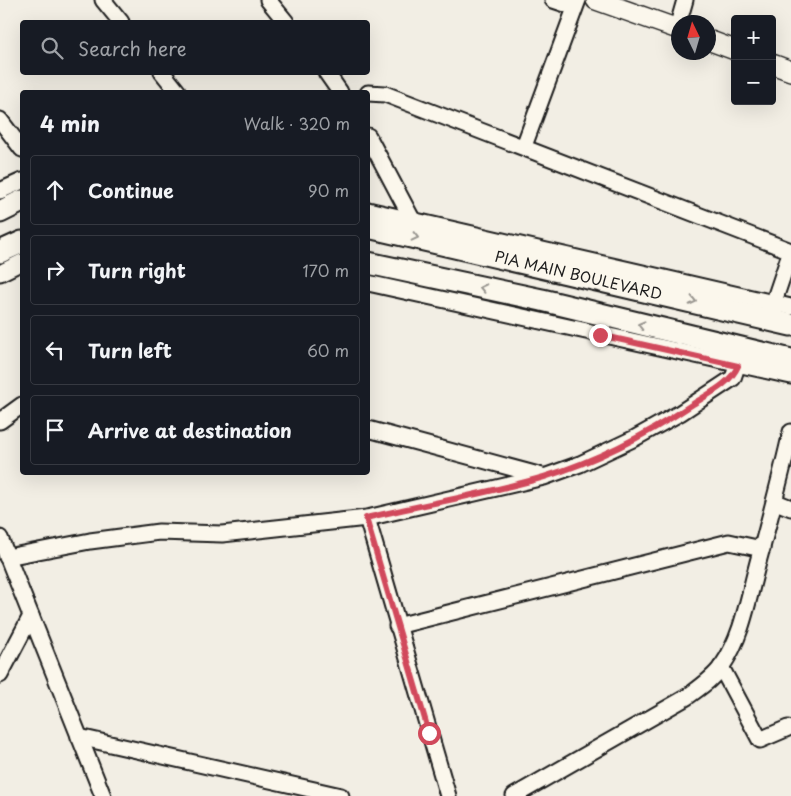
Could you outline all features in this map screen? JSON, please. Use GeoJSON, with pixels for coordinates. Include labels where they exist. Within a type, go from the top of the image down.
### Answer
{"type":"FeatureCollection","features":[{"type":"Feature","properties":{"kind":"main road"},"geometry":{"type":"LineString","coordinates":[[0,212],[20,202]]}},
{"type":"Feature","properties":{"kind":"main road","name":"PIA MAIN BOULEVARD"},"geometry":{"type":"LineString","coordinates":[[370,227],[771,311],[791,325]]}},
{"type":"Feature","properties":{"kind":"main road"},"geometry":{"type":"LineString","coordinates":[[0,252],[20,243]]}},
{"type":"Feature","properties":{"kind":"main road"},"geometry":{"type":"LineString","coordinates":[[370,263],[542,300],[741,358],[791,360]]}},
{"type":"Feature","properties":{"kind":"street"},"geometry":{"type":"LineString","coordinates":[[103,0],[119,20]]}},
{"type":"Feature","properties":{"kind":"street"},"geometry":{"type":"LineString","coordinates":[[268,0],[284,20]]}},
{"type":"Feature","properties":{"kind":"street"},"geometry":{"type":"LineString","coordinates":[[524,146],[576,3],[553,0]]}},
{"type":"Feature","properties":{"kind":"street"},"geometry":{"type":"LineString","coordinates":[[596,0],[671,27]]}},
{"type":"Feature","properties":{"kind":"street"},"geometry":{"type":"LineString","coordinates":[[682,15],[686,0]]}},
{"type":"Feature","properties":{"kind":"street"},"geometry":{"type":"LineString","coordinates":[[716,43],[731,49]]}},
{"type":"Feature","properties":{"kind":"street"},"geometry":{"type":"LineString","coordinates":[[776,65],[791,71]]}},
{"type":"Feature","properties":{"kind":"street"},"geometry":{"type":"LineString","coordinates":[[164,75],[176,90]]}},
{"type":"Feature","properties":{"kind":"street"},"geometry":{"type":"LineString","coordinates":[[328,75],[339,90]]}},
{"type":"Feature","properties":{"kind":"street"},"geometry":{"type":"LineString","coordinates":[[370,93],[386,94],[791,250],[771,311]]}},
{"type":"Feature","properties":{"kind":"street"},"geometry":{"type":"LineString","coordinates":[[0,120],[20,146]]}},
{"type":"Feature","properties":{"kind":"street"},"geometry":{"type":"LineString","coordinates":[[370,140],[413,222]]}},
{"type":"Feature","properties":{"kind":"street"},"geometry":{"type":"LineString","coordinates":[[0,191],[20,182]]}},
{"type":"Feature","properties":{"kind":"street"},"geometry":{"type":"LineString","coordinates":[[370,211],[771,311],[791,307]]}},
{"type":"Feature","properties":{"kind":"street"},"geometry":{"type":"LineString","coordinates":[[0,273],[20,263]]}},
{"type":"Feature","properties":{"kind":"street"},"geometry":{"type":"LineString","coordinates":[[370,283],[741,358],[791,376]]}},
{"type":"Feature","properties":{"kind":"street"},"geometry":{"type":"LineString","coordinates":[[7,557],[90,541],[158,532],[222,534],[366,518],[544,477],[580,464],[635,438],[680,413],[733,378],[741,358]]}},
{"type":"Feature","properties":{"kind":"street"},"geometry":{"type":"LineString","coordinates":[[0,421],[20,407]]}},
{"type":"Feature","properties":{"kind":"street"},"geometry":{"type":"LineString","coordinates":[[370,430],[544,477]]}},
{"type":"Feature","properties":{"kind":"street"},"geometry":{"type":"LineString","coordinates":[[514,796],[687,697],[708,682],[721,667],[736,641],[776,502],[791,432]]}},
{"type":"Feature","properties":{"kind":"street"},"geometry":{"type":"LineString","coordinates":[[776,502],[791,508]]}},
{"type":"Feature","properties":{"kind":"street"},"geometry":{"type":"LineString","coordinates":[[366,518],[448,796]]}},
{"type":"Feature","properties":{"kind":"street"},"geometry":{"type":"LineString","coordinates":[[0,540],[103,796]]}},
{"type":"Feature","properties":{"kind":"street"},"geometry":{"type":"LineString","coordinates":[[397,626],[729,542],[762,549]]}},
{"type":"Feature","properties":{"kind":"street"},"geometry":{"type":"LineString","coordinates":[[0,675],[31,616]]}},
{"type":"Feature","properties":{"kind":"street"},"geometry":{"type":"LineString","coordinates":[[721,667],[760,740],[788,728]]}},
{"type":"Feature","properties":{"kind":"street"},"geometry":{"type":"LineString","coordinates":[[79,737],[294,791],[342,796]]}},
{"type":"Feature","properties":{"kind":"route"},"geometry":{"type":"LineString","coordinates":[[429,733],[366,518],[544,477],[580,464],[635,438],[680,413],[733,378],[738,366],[600,335]]}}]}
